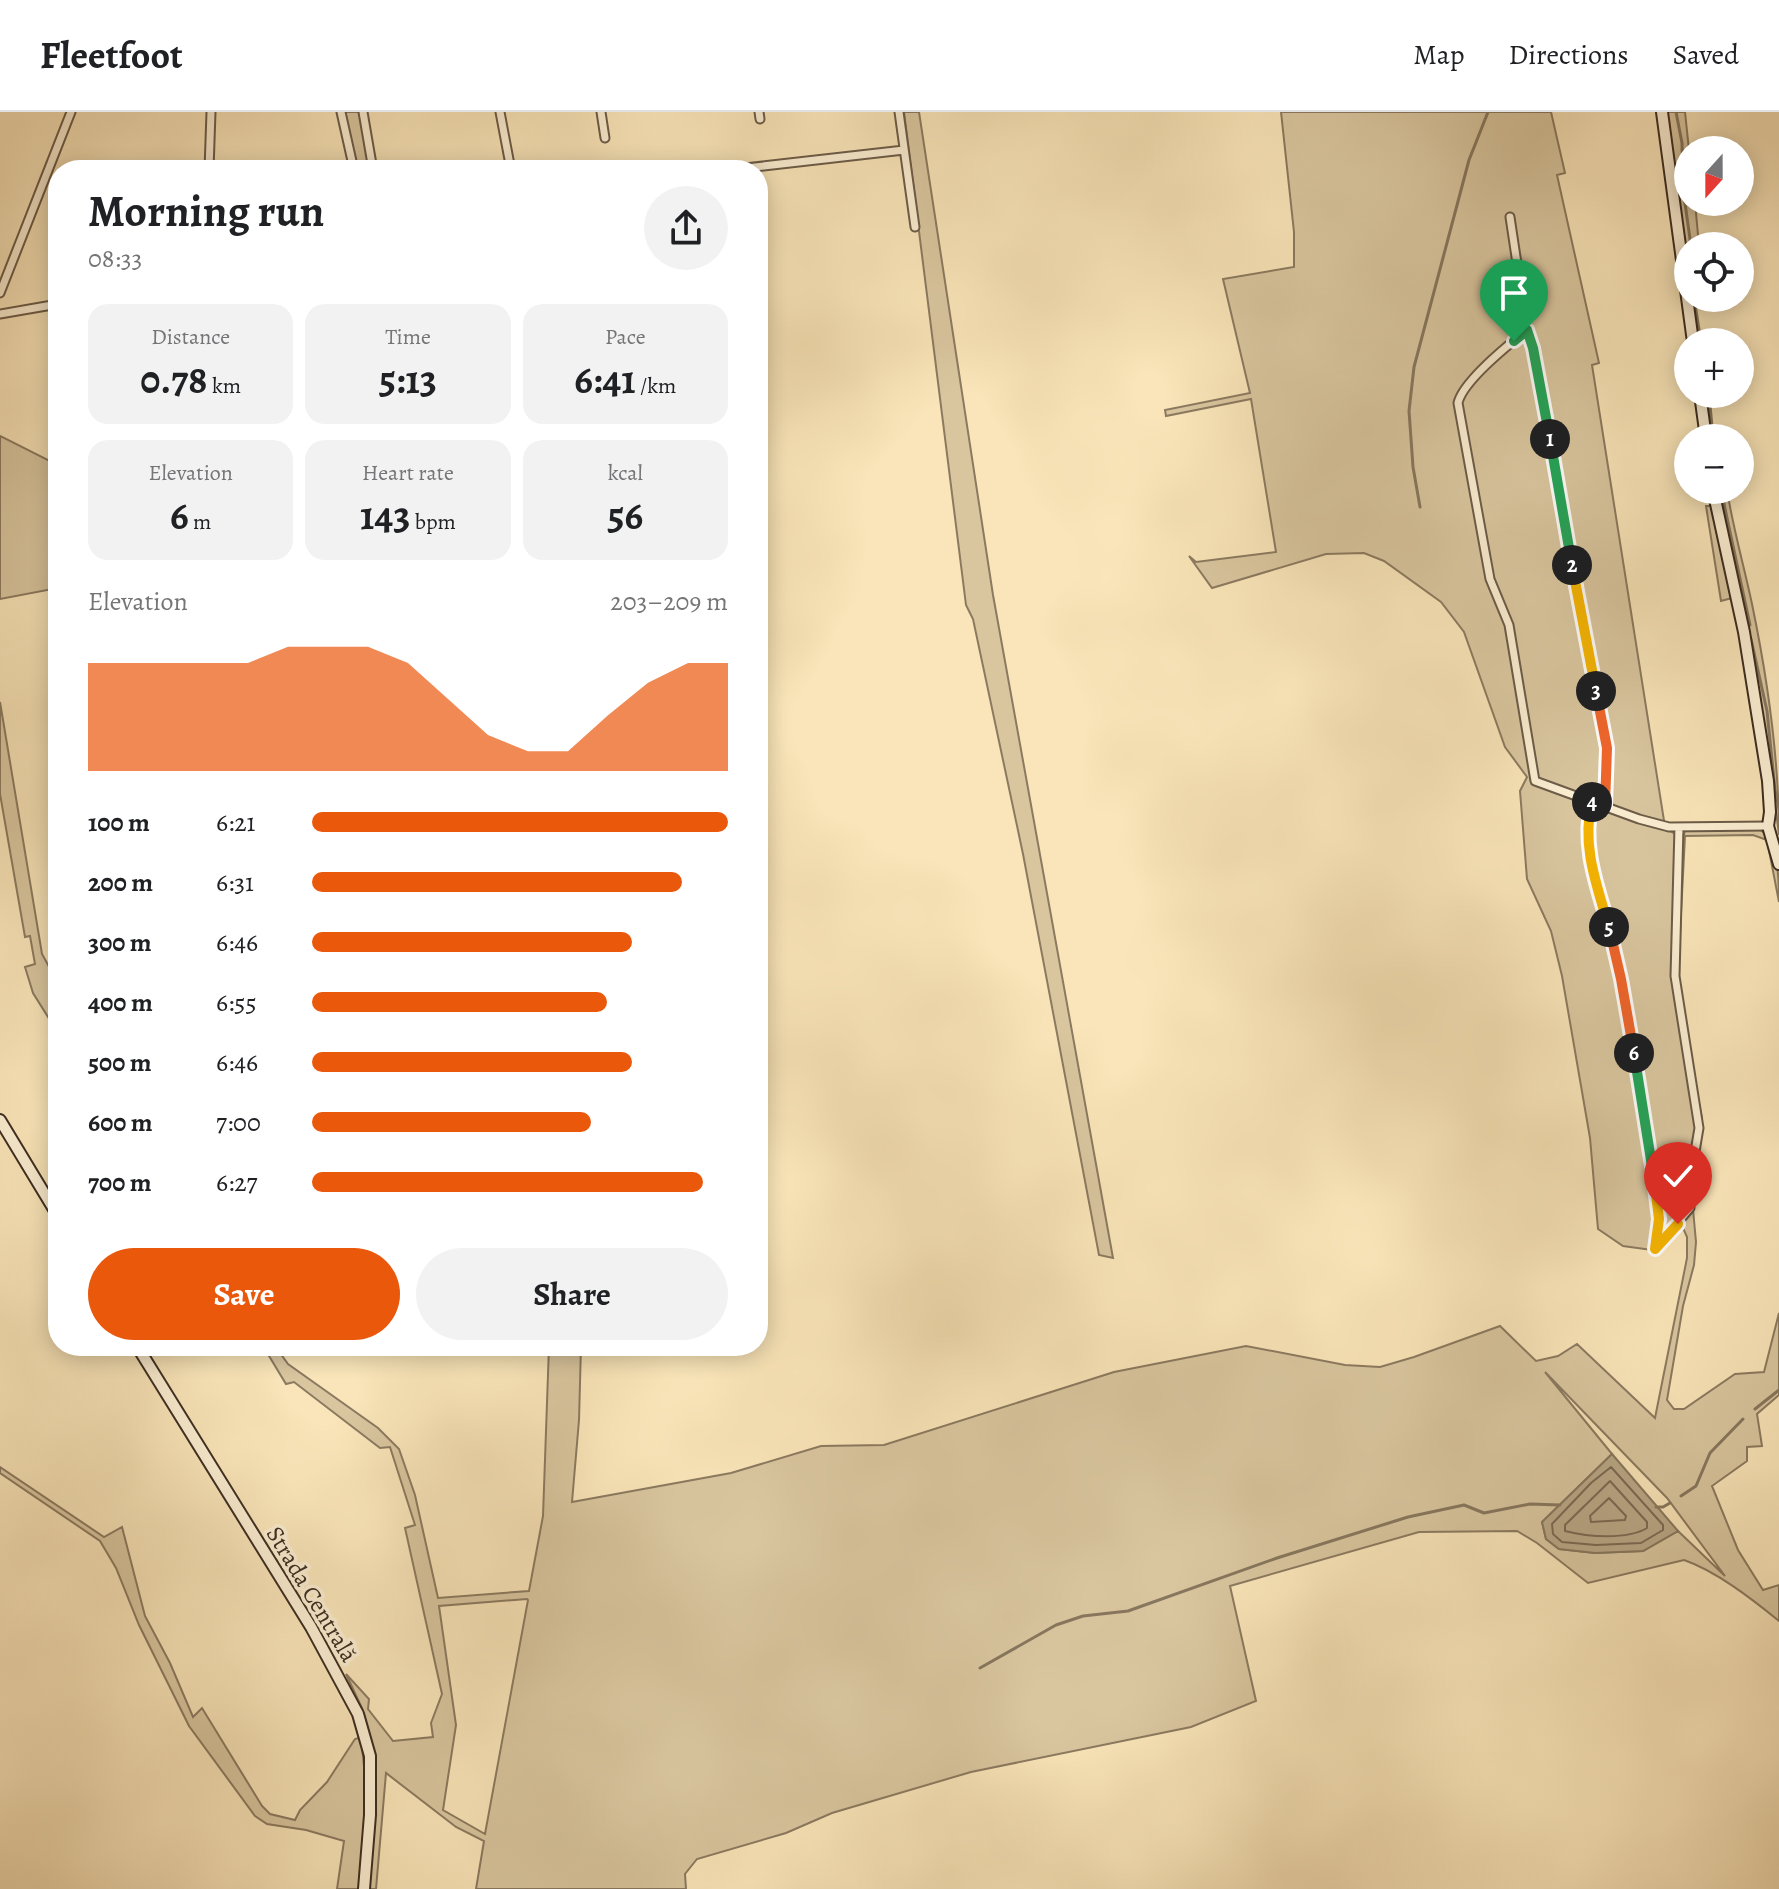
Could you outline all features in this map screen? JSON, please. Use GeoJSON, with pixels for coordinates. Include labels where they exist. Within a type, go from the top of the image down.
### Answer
{"type":"FeatureCollection","features":[{"type":"Feature","properties":{"kind":"street"},"geometry":{"type":"LineString","coordinates":[[52,160],[71,112]]}},
{"type":"Feature","properties":{"kind":"street"},"geometry":{"type":"LineString","coordinates":[[209,160],[211,112]]}},
{"type":"Feature","properties":{"kind":"street"},"geometry":{"type":"LineString","coordinates":[[341,112],[352,160]]}},
{"type":"Feature","properties":{"kind":"street"},"geometry":{"type":"LineString","coordinates":[[363,112],[371,160]]}},
{"type":"Feature","properties":{"kind":"street"},"geometry":{"type":"LineString","coordinates":[[500,112],[509,160]]}},
{"type":"Feature","properties":{"kind":"street"},"geometry":{"type":"LineString","coordinates":[[601,112],[605,138]]}},
{"type":"Feature","properties":{"kind":"street"},"geometry":{"type":"LineString","coordinates":[[899,112],[915,227]]}},
{"type":"Feature","properties":{"kind":"street"},"geometry":{"type":"LineString","coordinates":[[1662,112],[1691,328]]}},
{"type":"Feature","properties":{"kind":"street"},"geometry":{"type":"LineString","coordinates":[[768,165],[904,150]]}},
{"type":"Feature","properties":{"kind":"street"},"geometry":{"type":"LineString","coordinates":[[0,293],[48,171]]}},
{"type":"Feature","properties":{"kind":"street"},"geometry":{"type":"LineString","coordinates":[[1510,217],[1527,330],[1533,348],[1607,748],[1605,805]]}},
{"type":"Feature","properties":{"kind":"street"},"geometry":{"type":"LineString","coordinates":[[0,314],[48,306]]}},
{"type":"Feature","properties":{"kind":"street"},"geometry":{"type":"LineString","coordinates":[[1527,330],[1476,377],[1461,393],[1458,403],[1490,579],[1509,625],[1535,781],[1639,819],[1679,827],[1768,826]]}},
{"type":"Feature","properties":{"kind":"street"},"geometry":{"type":"LineString","coordinates":[[1716,504],[1744,632],[1768,781],[1768,826],[1779,864]]}},
{"type":"Feature","properties":{"kind":"street"},"geometry":{"type":"LineString","coordinates":[[1592,801],[1589,812],[1590,865],[1616,954],[1643,1102],[1659,1219],[1655,1249],[1690,1208],[1689,1187],[1699,1128],[1675,976],[1679,827]]}},
{"type":"Feature","properties":{"kind":"street"},"geometry":{"type":"LineString","coordinates":[[0,1120],[48,1199]]}},
{"type":"Feature","properties":{"kind":"street","name":"Strada Centrală"},"geometry":{"type":"LineString","coordinates":[[143,1356],[311,1627],[358,1714],[370,1756],[370,1815],[364,1889]]}},
{"type":"Feature","properties":{"kind":"shaded area"},"geometry":{"type":"Polygon","coordinates":[[[345,112],[359,112],[368,160],[355,160],[345,112]]]}},
{"type":"Feature","properties":{"kind":"shaded area"},"geometry":{"type":"Polygon","coordinates":[[[904,112],[919,112],[993,595],[1113,1258],[1099,1255],[1023,854],[973,619],[966,605],[904,112]]]}},
{"type":"Feature","properties":{"kind":"shaded area"},"geometry":{"type":"Polygon","coordinates":[[[1281,112],[1551,112],[1565,173],[1557,175],[1599,363],[1592,365],[1665,827],[1675,834],[1684,835],[1685,829],[1759,829],[1771,842],[1776,862],[1779,902],[1767,840],[1753,835],[1685,836],[1678,972],[1686,1041],[1702,1118],[1692,1198],[1696,1242],[1694,1265],[1683,1306],[1667,1400],[1674,1409],[1684,1409],[1735,1374],[1764,1372],[1779,1313],[1779,1395],[1757,1414],[1762,1446],[1747,1447],[1747,1461],[1712,1486],[1738,1550],[1763,1590],[1779,1585],[1779,1621],[1721,1578],[1684,1560],[1588,1583],[1517,1531],[1419,1532],[1230,1586],[1256,1701],[1191,1727],[971,1772],[832,1813],[786,1833],[697,1859],[685,1874],[686,1889],[476,1889],[484,1841],[456,1827],[386,1773],[376,1889],[368,1889],[373,1749],[362,1708],[346,1674],[369,1699],[368,1709],[393,1741],[433,1737],[431,1723],[442,1694],[405,1528],[415,1525],[390,1447],[380,1448],[294,1382],[286,1384],[269,1356],[282,1356],[288,1364],[378,1428],[399,1449],[415,1495],[438,1598],[529,1591],[543,1516],[549,1356],[581,1356],[572,1502],[731,1473],[821,1446],[884,1445],[1114,1372],[1246,1346],[1345,1365],[1380,1367],[1500,1326],[1536,1361],[1558,1356],[1577,1344],[1655,1418],[1687,1258],[1687,1237],[1683,1228],[1659,1251],[1623,1246],[1598,1229],[1590,1138],[1562,976],[1551,931],[1527,879],[1520,791],[1527,777],[1505,747],[1464,632],[1441,602],[1384,561],[1364,553],[1326,554],[1212,588],[1189,556],[1196,562],[1276,552],[1251,399],[1166,416],[1165,410],[1250,393],[1223,279],[1294,267],[1294,232],[1281,112]],[[1545,1372],[1612,1454],[1542,1522],[1546,1539],[1559,1549],[1595,1553],[1643,1551],[1678,1531],[1725,1576],[1667,1498],[1545,1372]],[[528,1600],[439,1606],[456,1725],[443,1810],[485,1834],[528,1600]]]}},
{"type":"Feature","properties":{"kind":"shaded area"},"geometry":{"type":"Polygon","coordinates":[[[1666,112],[1685,112],[1688,136],[1674,136],[1674,171],[1666,112]]]}},
{"type":"Feature","properties":{"kind":"shaded area"},"geometry":{"type":"Polygon","coordinates":[[[1680,216],[1696,216],[1698,232],[1682,232],[1680,216]]]}},
{"type":"Feature","properties":{"kind":"shaded area"},"geometry":{"type":"Polygon","coordinates":[[[0,436],[48,460],[48,590],[0,599],[0,436]]]}},
{"type":"Feature","properties":{"kind":"shaded area"},"geometry":{"type":"Polygon","coordinates":[[[1721,504],[1730,504],[1763,662],[1775,748],[1779,835],[1769,758],[1721,504]]]}},
{"type":"Feature","properties":{"kind":"shaded area"},"geometry":{"type":"Polygon","coordinates":[[[1706,506],[1712,506],[1732,598],[1721,601],[1706,506]]]}},
{"type":"Feature","properties":{"kind":"shaded area"},"geometry":{"type":"Polygon","coordinates":[[[0,702],[42,954],[48,965],[48,1017],[33,993],[25,967],[35,964],[30,936],[25,937],[0,794],[0,702]]]}},
{"type":"Feature","properties":{"kind":"shaded area"},"geometry":{"type":"Polygon","coordinates":[[[0,1467],[104,1537],[122,1527],[145,1616],[170,1663],[193,1717],[202,1708],[262,1806],[270,1814],[295,1820],[300,1810],[327,1782],[355,1739],[361,1737],[366,1786],[360,1889],[337,1889],[344,1841],[306,1830],[267,1824],[255,1816],[189,1726],[139,1625],[116,1568],[100,1541],[0,1473],[0,1467]]]}},
{"type":"Feature","properties":{"kind":"water"},"geometry":{"type":"Polygon","coordinates":[[[1612,1454],[1678,1531],[1643,1551],[1595,1553],[1559,1549],[1546,1539],[1542,1522],[1612,1454]]]}},
{"type":"Feature","properties":{"kind":"waterway"},"geometry":{"type":"LineString","coordinates":[[1420,507],[1413,467],[1409,411],[1414,367],[1469,160],[1488,112]]}},
{"type":"Feature","properties":{"kind":"waterway"},"geometry":{"type":"LineString","coordinates":[[1676,112],[1682,143],[1683,189],[1689,232]]}},
{"type":"Feature","properties":{"kind":"waterway"},"geometry":{"type":"LineString","coordinates":[[1696,312],[1699,328]]}},
{"type":"Feature","properties":{"kind":"waterway"},"geometry":{"type":"LineString","coordinates":[[1710,408],[1712,424]]}},
{"type":"Feature","properties":{"kind":"waterway"},"geometry":{"type":"LineString","coordinates":[[1724,504],[1750,625]]}},
{"type":"Feature","properties":{"kind":"waterway"},"geometry":{"type":"LineString","coordinates":[[1751,639],[1767,711],[1779,808]]}},
{"type":"Feature","properties":{"kind":"waterway"},"geometry":{"type":"LineString","coordinates":[[1755,1409],[1779,1390]]}},
{"type":"Feature","properties":{"kind":"waterway"},"geometry":{"type":"LineString","coordinates":[[1681,1496],[1696,1486],[1710,1453],[1743,1419]]}},
{"type":"Feature","properties":{"kind":"waterway"},"geometry":{"type":"LineString","coordinates":[[1656,1507],[1670,1503]]}},
{"type":"Feature","properties":{"kind":"waterway"},"geometry":{"type":"LineString","coordinates":[[980,1668],[1056,1625],[1083,1616],[1128,1611],[1277,1558],[1408,1517],[1464,1505],[1484,1513],[1530,1504],[1560,1505]]}},
{"type":"Feature","properties":{"kind":"route"},"geometry":{"type":"LineString","coordinates":[[1514,341],[1527,330],[1533,348],[1607,748],[1605,805],[1592,801],[1589,812],[1590,865],[1613,942],[1636,1064],[1659,1219],[1655,1249],[1678,1224]]}}]}
